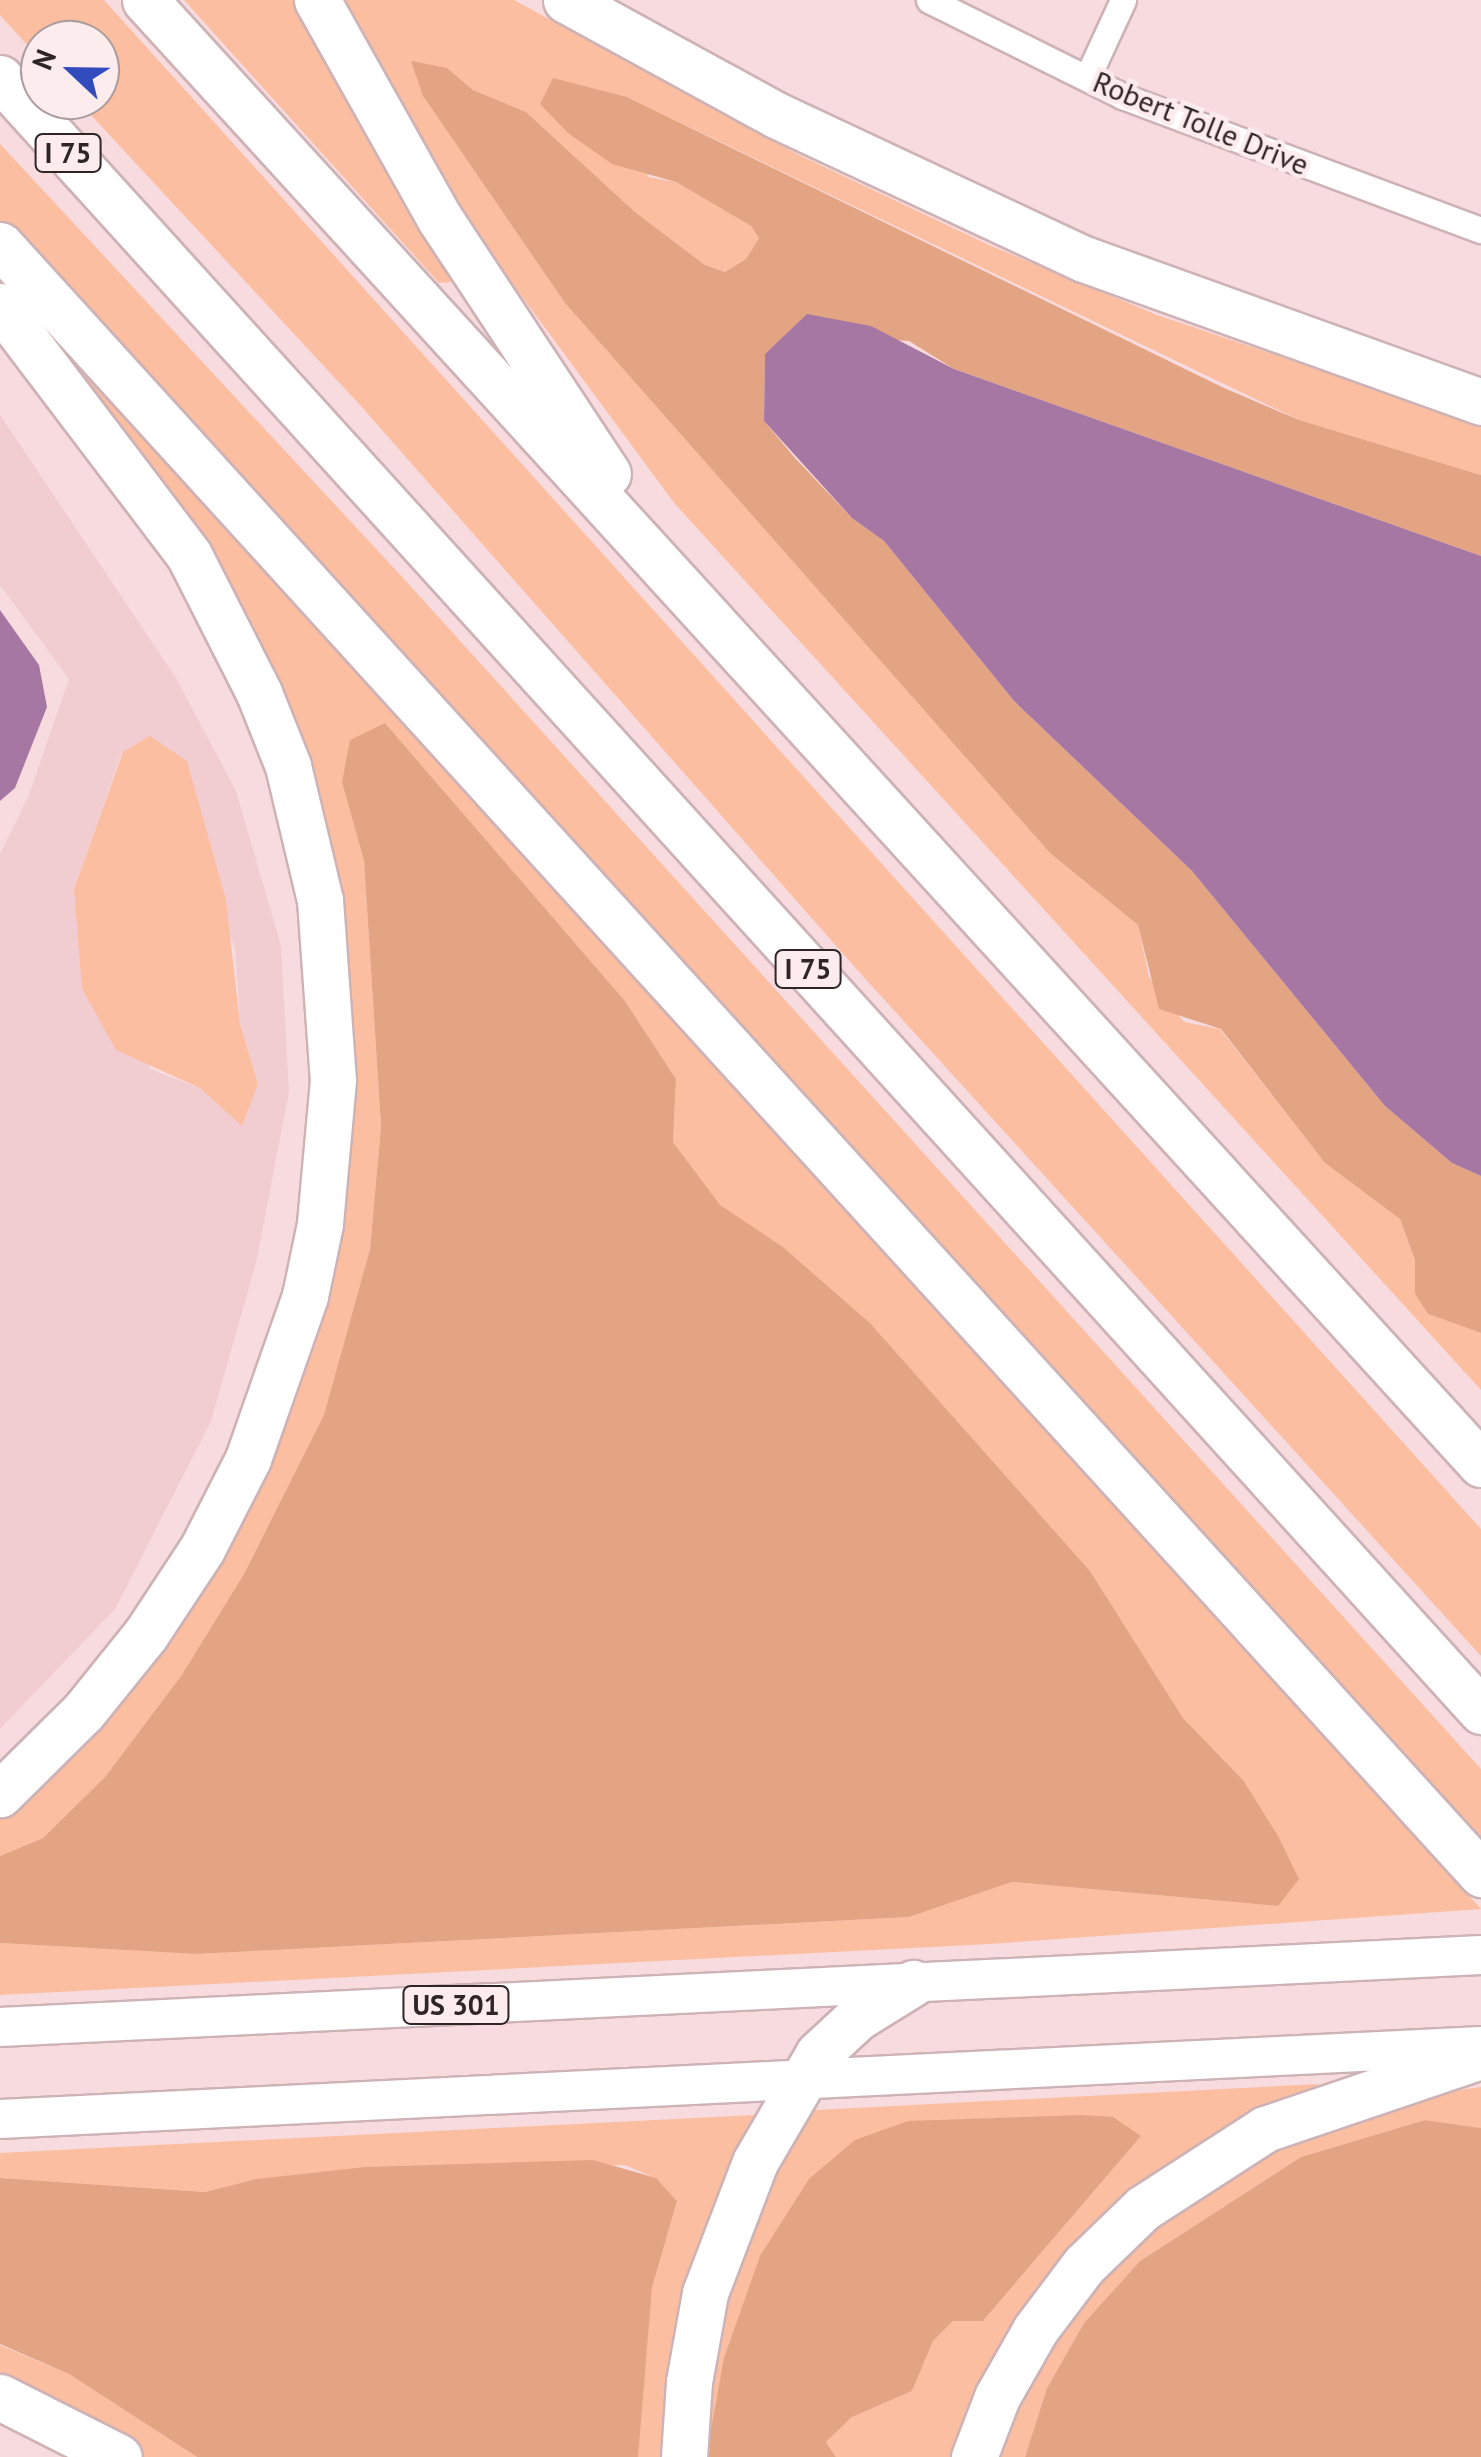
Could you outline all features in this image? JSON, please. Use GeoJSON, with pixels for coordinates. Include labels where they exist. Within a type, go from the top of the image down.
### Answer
{"type":"FeatureCollection","features":[{"type":"Feature","properties":{"kind":"highway"},"geometry":{"type":"LineString","coordinates":[[145,0],[1481,1464]]}},
{"type":"Feature","properties":{"kind":"highway"},"geometry":{"type":"LineString","coordinates":[[318,0],[440,219],[686,593]]}},
{"type":"Feature","properties":{"kind":"highway"},"geometry":{"type":"LineString","coordinates":[[566,0],[776,115],[1084,259],[1481,402]]}},
{"type":"Feature","properties":{"kind":"highway","name":"I 75"},"geometry":{"type":"LineString","coordinates":[[0,78],[1481,1710]]}},
{"type":"Feature","properties":{"kind":"highway"},"geometry":{"type":"LineString","coordinates":[[0,96],[135,228]]}},
{"type":"Feature","properties":{"kind":"highway"},"geometry":{"type":"LineString","coordinates":[[0,245],[1468,1860]]}},
{"type":"Feature","properties":{"kind":"highway"},"geometry":{"type":"LineString","coordinates":[[0,306],[149,495],[236,640],[288,766],[309,842],[329,961],[333,1050],[320,1224],[292,1343],[248,1459],[202,1549],[146,1634],[83,1712],[0,1794]]}},
{"type":"Feature","properties":{"kind":"highway"},"geometry":{"type":"LineString","coordinates":[[684,2457],[688,2382],[706,2294],[734,2208],[802,2079],[837,2034],[913,1983]]}},
{"type":"Feature","properties":{"kind":"highway"},"geometry":{"type":"LineString","coordinates":[[974,2457],[997,2396],[1036,2330],[1084,2265],[1143,2208],[1265,2129],[1481,2056]]}},
{"type":"Feature","properties":{"kind":"highway"},"geometry":{"type":"LineString","coordinates":[[0,2396],[119,2457]]}},
{"type":"Feature","properties":{"kind":"main road","name":"US 301"},"geometry":{"type":"LineString","coordinates":[[0,2027],[1481,1955]]}},
{"type":"Feature","properties":{"kind":"main road"},"geometry":{"type":"LineString","coordinates":[[0,2119],[1481,2046]]}},
{"type":"Feature","properties":{"kind":"street","name":"Robert Tolle Drive"},"geometry":{"type":"LineString","coordinates":[[929,0],[1087,78],[1481,230]]}},
{"type":"Feature","properties":{"kind":"street"},"geometry":{"type":"LineString","coordinates":[[1087,78],[1123,0]]}},
{"type":"Feature","properties":{"kind":"shaded area"},"geometry":{"type":"Polygon","coordinates":[[[0,0],[104,0],[1481,1529],[1481,1656],[860,973],[360,405],[96,120],[120,120],[120,20],[20,20],[20,37],[0,15],[0,0]]]}},
{"type":"Feature","properties":{"kind":"shaded area"},"geometry":{"type":"Polygon","coordinates":[[[184,0],[296,0],[452,282],[439,283],[184,0]]]}},
{"type":"Feature","properties":{"kind":"shaded area"},"geometry":{"type":"Polygon","coordinates":[[[340,0],[514,0],[799,155],[989,245],[1157,315],[1481,424],[1481,475],[1299,420],[627,97],[648,177],[676,182],[751,226],[759,238],[746,259],[725,272],[705,265],[635,212],[526,112],[473,90],[447,68],[423,96],[565,303],[1050,853],[1138,925],[1149,977],[1184,1022],[1220,1029],[1325,1163],[1400,1219],[1415,1260],[1415,1294],[1428,1314],[1481,1333],[1481,1390],[675,504],[466,221],[340,0]]]}},
{"type":"Feature","properties":{"kind":"shaded area"},"geometry":{"type":"Polygon","coordinates":[[[411,61],[447,68],[473,90],[526,112],[635,212],[705,265],[725,272],[746,259],[759,238],[751,226],[676,182],[612,164],[568,133],[540,104],[553,78],[627,97],[1224,388],[1299,420],[1481,475],[1481,556],[954,369],[909,341],[787,334],[765,354],[764,421],[795,458],[852,518],[884,541],[1014,701],[1192,871],[1385,1106],[1452,1163],[1481,1176],[1481,1333],[1428,1314],[1415,1294],[1415,1260],[1400,1219],[1325,1163],[1221,1029],[1159,1009],[1138,925],[1050,853],[565,303],[423,96],[411,61]]]}},
{"type":"Feature","properties":{"kind":"shaded area"},"geometry":{"type":"Polygon","coordinates":[[[0,144],[404,579],[1481,1769],[1481,1843],[0,229],[0,144]]]}},
{"type":"Feature","properties":{"kind":"shaded area"},"geometry":{"type":"Polygon","coordinates":[[[0,262],[940,1315],[1481,1909],[989,1944],[0,1995],[0,1943],[196,1954],[909,1917],[1012,1882],[1278,1906],[1243,1780],[1183,1718],[1090,1571],[870,1323],[783,1247],[720,1206],[673,1142],[676,1079],[625,1001],[385,723],[342,781],[364,861],[381,1126],[370,1249],[324,1416],[244,1574],[181,1676],[105,1777],[43,1838],[0,1856],[0,1806],[87,1727],[320,1275],[301,775],[0,289],[0,262]]]}},
{"type":"Feature","properties":{"kind":"shaded area"},"geometry":{"type":"Polygon","coordinates":[[[807,314],[871,326],[954,369],[1481,556],[1481,1176],[1452,1163],[1385,1106],[1192,871],[1014,701],[884,541],[852,518],[764,421],[765,354],[807,314]]]}},
{"type":"Feature","properties":{"kind":"shaded area"},"geometry":{"type":"Polygon","coordinates":[[[0,415],[176,678],[236,791],[281,946],[289,1092],[256,1263],[211,1421],[115,1609],[0,1729],[0,854],[29,795],[69,679],[0,585],[0,415]],[[122,752],[74,889],[150,1069],[200,1088],[242,1126],[258,1084],[240,1024],[235,946],[122,752]]]}},
{"type":"Feature","properties":{"kind":"shaded area"},"geometry":{"type":"Polygon","coordinates":[[[0,610],[39,665],[47,707],[15,788],[0,801],[0,610]]]}},
{"type":"Feature","properties":{"kind":"shaded area"},"geometry":{"type":"Polygon","coordinates":[[[385,723],[625,1001],[676,1079],[673,1142],[720,1205],[783,1247],[870,1323],[1090,1571],[1183,1718],[1243,1780],[1278,1836],[1299,1879],[1278,1906],[1012,1882],[909,1917],[196,1954],[0,1943],[0,1856],[43,1838],[105,1777],[181,1676],[244,1574],[324,1415],[370,1249],[381,1126],[364,861],[342,782],[350,740],[385,723]]]}},
{"type":"Feature","properties":{"kind":"shaded area"},"geometry":{"type":"Polygon","coordinates":[[[150,736],[187,761],[226,900],[240,1024],[258,1084],[242,1126],[200,1088],[116,1050],[82,989],[74,889],[123,752],[150,736]]]}},
{"type":"Feature","properties":{"kind":"shaded area"},"geometry":{"type":"Polygon","coordinates":[[[1319,2084],[1192,2156],[961,2457],[836,2457],[826,2442],[852,2417],[912,2391],[933,2341],[953,2321],[984,2320],[1141,2136],[707,2437],[704,2341],[797,2111],[1319,2084]]]}},
{"type":"Feature","properties":{"kind":"shaded area"},"geometry":{"type":"Polygon","coordinates":[[[1481,2087],[1481,2128],[1425,2120],[1301,2157],[1140,2261],[1084,2323],[1047,2388],[1025,2457],[988,2457],[1092,2276],[1243,2156],[1421,2095],[1481,2087]]]}},
{"type":"Feature","properties":{"kind":"shaded area"},"geometry":{"type":"Polygon","coordinates":[[[754,2115],[667,2457],[638,2457],[637,2448],[652,2288],[677,2201],[655,2178],[625,2165],[256,2179],[205,2192],[0,2178],[0,2153],[754,2115]]]}},
{"type":"Feature","properties":{"kind":"shaded area"},"geometry":{"type":"Polygon","coordinates":[[[1113,2117],[1141,2136],[983,2321],[953,2321],[933,2341],[912,2391],[852,2417],[826,2442],[836,2457],[706,2457],[724,2358],[760,2256],[809,2179],[855,2140],[908,2121],[1113,2117]]]}},
{"type":"Feature","properties":{"kind":"shaded area"},"geometry":{"type":"Polygon","coordinates":[[[1425,2120],[1481,2128],[1481,2457],[1025,2457],[1047,2388],[1084,2323],[1140,2261],[1301,2157],[1425,2120]]]}},
{"type":"Feature","properties":{"kind":"shaded area"},"geometry":{"type":"Polygon","coordinates":[[[593,2160],[656,2178],[677,2201],[652,2288],[638,2457],[197,2457],[69,2374],[0,2344],[0,2178],[205,2192],[256,2179],[366,2167],[593,2160]]]}},
{"type":"Feature","properties":{"kind":"shaded area"},"geometry":{"type":"Polygon","coordinates":[[[0,2345],[69,2374],[197,2457],[138,2457],[0,2386],[0,2345]]]}}]}
